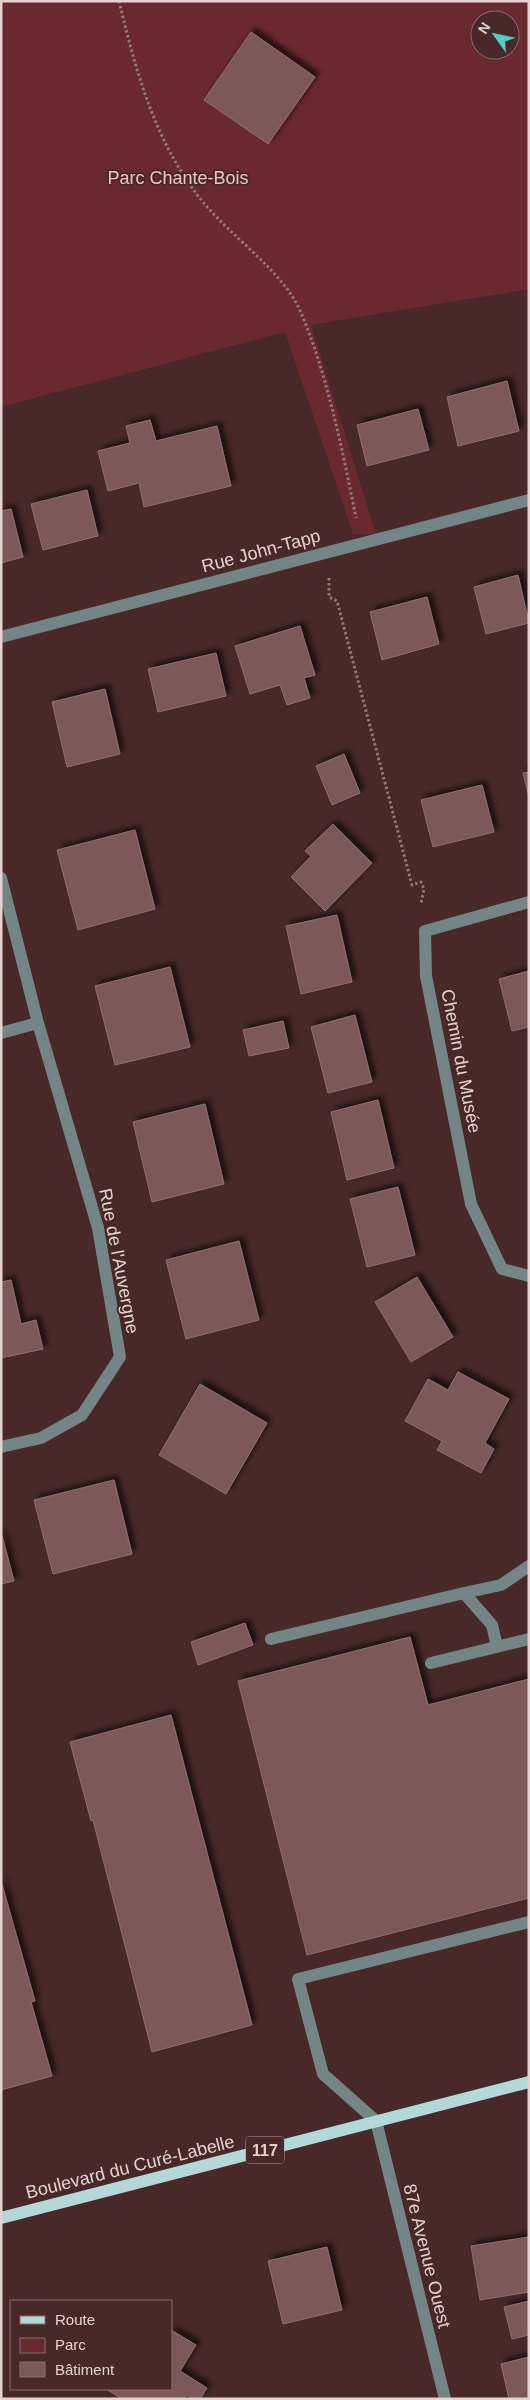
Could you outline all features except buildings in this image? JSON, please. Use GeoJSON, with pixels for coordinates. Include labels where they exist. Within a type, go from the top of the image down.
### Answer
{"type":"FeatureCollection","features":[{"type":"Feature","properties":{"kind":"main road","name":"Boulevard du Curé-Labelle"},"geometry":{"type":"LineString","coordinates":[[1,2218],[529,2082]]}},
{"type":"Feature","properties":{"kind":"street","name":"Rue John-Tapp"},"geometry":{"type":"LineString","coordinates":[[1,637],[529,500]]}},
{"type":"Feature","properties":{"kind":"street","name":"Rue de l'Auvergne"},"geometry":{"type":"LineString","coordinates":[[1,878],[38,1023],[98,1228],[120,1357],[82,1414],[41,1438],[1,1447]]}},
{"type":"Feature","properties":{"kind":"street","name":"Chemin du Musée"},"geometry":{"type":"LineString","coordinates":[[529,902],[425,931],[426,976],[471,1204],[502,1269],[529,1276]]}},
{"type":"Feature","properties":{"kind":"street"},"geometry":{"type":"LineString","coordinates":[[1,1033],[38,1023]]}},
{"type":"Feature","properties":{"kind":"street"},"geometry":{"type":"LineString","coordinates":[[272,1638],[501,1585],[529,1566]]}},
{"type":"Feature","properties":{"kind":"street"},"geometry":{"type":"LineString","coordinates":[[464,1593],[492,1625],[497,1647]]}},
{"type":"Feature","properties":{"kind":"street"},"geometry":{"type":"LineString","coordinates":[[431,1663],[529,1639]]}},
{"type":"Feature","properties":{"kind":"street"},"geometry":{"type":"LineString","coordinates":[[376,2121],[323,2074],[298,1979],[529,1922]]}},
{"type":"Feature","properties":{"kind":"street","name":"87e Avenue Ouest"},"geometry":{"type":"LineString","coordinates":[[376,2121],[445,2399]]}},
{"type":"Feature","properties":{"kind":"path"},"geometry":{"type":"LineString","coordinates":[[119,1],[150,114],[187,181],[226,228],[290,293],[300,312],[318,360],[336,422],[356,518]]}},
{"type":"Feature","properties":{"kind":"path"},"geometry":{"type":"LineString","coordinates":[[329,577],[329,597],[337,601],[412,885],[422,882],[424,889],[421,903]]}},
{"type":"Feature","properties":{"kind":"green space","name":"Parc Chante-Bois"},"geometry":{"type":"Polygon","coordinates":[[[1,1],[529,1],[529,289],[311,325],[376,534],[353,534],[285,332],[1,407],[1,1]]]}}]}
